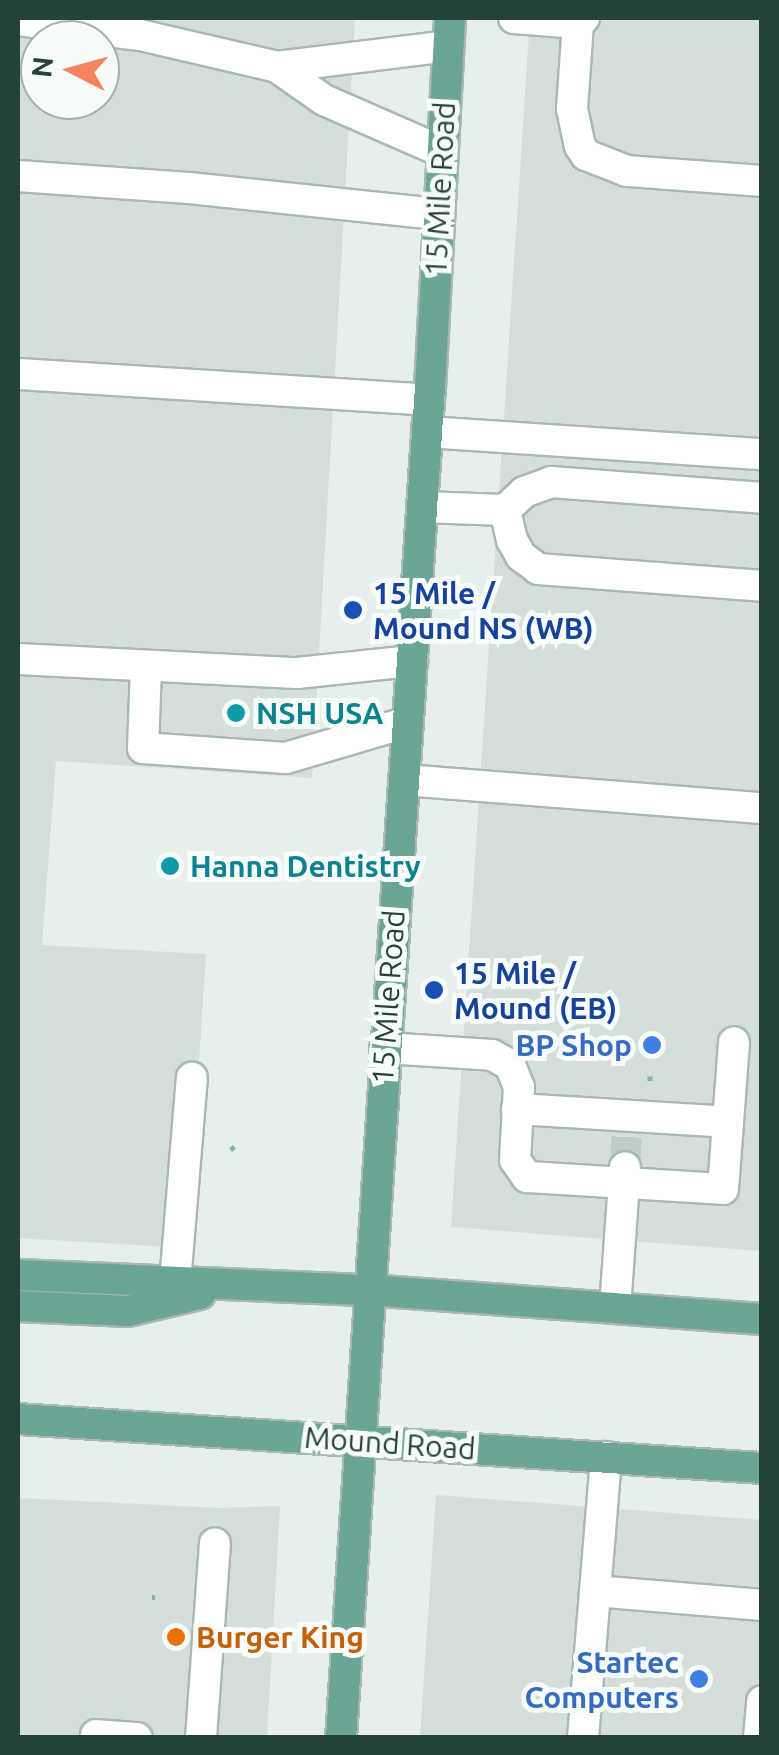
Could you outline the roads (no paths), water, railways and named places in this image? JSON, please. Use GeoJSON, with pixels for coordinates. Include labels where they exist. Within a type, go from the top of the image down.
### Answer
{"type":"FeatureCollection","features":[{"type":"Feature","properties":{"kind":"main road","name":"15 Mile Road"},"geometry":{"type":"LineString","coordinates":[[341,1738],[427,432],[449,32]]}},
{"type":"Feature","properties":{"kind":"main road"},"geometry":{"type":"LineString","coordinates":[[18,1274],[232,1287],[368,1290],[762,1319]]}},
{"type":"Feature","properties":{"kind":"main road"},"geometry":{"type":"LineString","coordinates":[[18,1306],[128,1311],[232,1287]]}},
{"type":"Feature","properties":{"kind":"main road","name":"Mound Road"},"geometry":{"type":"LineString","coordinates":[[18,1419],[762,1468]]}},
{"type":"Feature","properties":{"kind":"lane"},"geometry":{"type":"LineString","coordinates":[[514,18],[581,20],[572,109],[580,146],[586,155],[627,170],[762,181]]}},
{"type":"Feature","properties":{"kind":"lane"},"geometry":{"type":"LineString","coordinates":[[18,20],[140,35],[277,67],[324,100],[441,151]]}},
{"type":"Feature","properties":{"kind":"lane"},"geometry":{"type":"LineString","coordinates":[[277,67],[449,32]]}},
{"type":"Feature","properties":{"kind":"lane"},"geometry":{"type":"LineString","coordinates":[[18,176],[188,188],[437,214]]}},
{"type":"Feature","properties":{"kind":"lane"},"geometry":{"type":"LineString","coordinates":[[18,374],[429,400]]}},
{"type":"Feature","properties":{"kind":"lane"},"geometry":{"type":"LineString","coordinates":[[427,432],[762,454]]}},
{"type":"Feature","properties":{"kind":"lane"},"geometry":{"type":"LineString","coordinates":[[422,507],[504,510],[524,492],[551,482],[762,498]]}},
{"type":"Feature","properties":{"kind":"lane"},"geometry":{"type":"LineString","coordinates":[[504,510],[520,556],[538,569],[762,586]]}},
{"type":"Feature","properties":{"kind":"lane"},"geometry":{"type":"LineString","coordinates":[[18,658],[297,674],[412,660]]}},
{"type":"Feature","properties":{"kind":"lane"},"geometry":{"type":"LineString","coordinates":[[146,667],[143,748],[286,758],[408,722]]}},
{"type":"Feature","properties":{"kind":"lane"},"geometry":{"type":"LineString","coordinates":[[404,780],[762,808]]}},
{"type":"Feature","properties":{"kind":"lane"},"geometry":{"type":"LineString","coordinates":[[385,1048],[501,1058],[517,1075],[515,1160],[521,1174],[534,1179],[624,1176],[722,1190],[734,1042]]}},
{"type":"Feature","properties":{"kind":"lane"},"geometry":{"type":"LineString","coordinates":[[175,1284],[192,1078]]}},
{"type":"Feature","properties":{"kind":"lane"},"geometry":{"type":"LineString","coordinates":[[517,1108],[627,1121],[728,1122]]}},
{"type":"Feature","properties":{"kind":"lane"},"geometry":{"type":"LineString","coordinates":[[615,1308],[624,1176]]}},
{"type":"Feature","properties":{"kind":"lane"},"geometry":{"type":"LineString","coordinates":[[583,1738],[606,1457]]}},
{"type":"Feature","properties":{"kind":"lane"},"geometry":{"type":"LineString","coordinates":[[184,1738],[202,1725],[215,1544]]}},
{"type":"Feature","properties":{"kind":"lane"},"geometry":{"type":"LineString","coordinates":[[595,1591],[762,1605]]}},
{"type":"Feature","properties":{"kind":"lane"},"geometry":{"type":"LineString","coordinates":[[759,1738],[762,1700]]}},
{"type":"Feature","properties":{"kind":"lane"},"geometry":{"type":"LineString","coordinates":[[96,1735],[136,1738]]}},
{"type":"Feature","properties":{"kind":"tunnel"},"geometry":{"type":"LineString","coordinates":[[625,1167],[627,1127]]}},
{"type":"Feature","properties":{"kind":"place","name":"15 Mile / Mound NS (WB)"},"geometry":{"type":"Point","coordinates":[353,610]}},
{"type":"Feature","properties":{"kind":"place","name":"NSH USA"},"geometry":{"type":"Point","coordinates":[236,713]}},
{"type":"Feature","properties":{"kind":"place","name":"Hanna Dentistry"},"geometry":{"type":"Point","coordinates":[170,866]}},
{"type":"Feature","properties":{"kind":"place","name":"15 Mile / Mound (EB)"},"geometry":{"type":"Point","coordinates":[434,990]}},
{"type":"Feature","properties":{"kind":"place","name":"BP Shop"},"geometry":{"type":"Point","coordinates":[652,1045]}},
{"type":"Feature","properties":{"kind":"place","name":"Burger King"},"geometry":{"type":"Point","coordinates":[176,1637]}},
{"type":"Feature","properties":{"kind":"place","name":"Startec Computers"},"geometry":{"type":"Point","coordinates":[699,1679]}}]}
